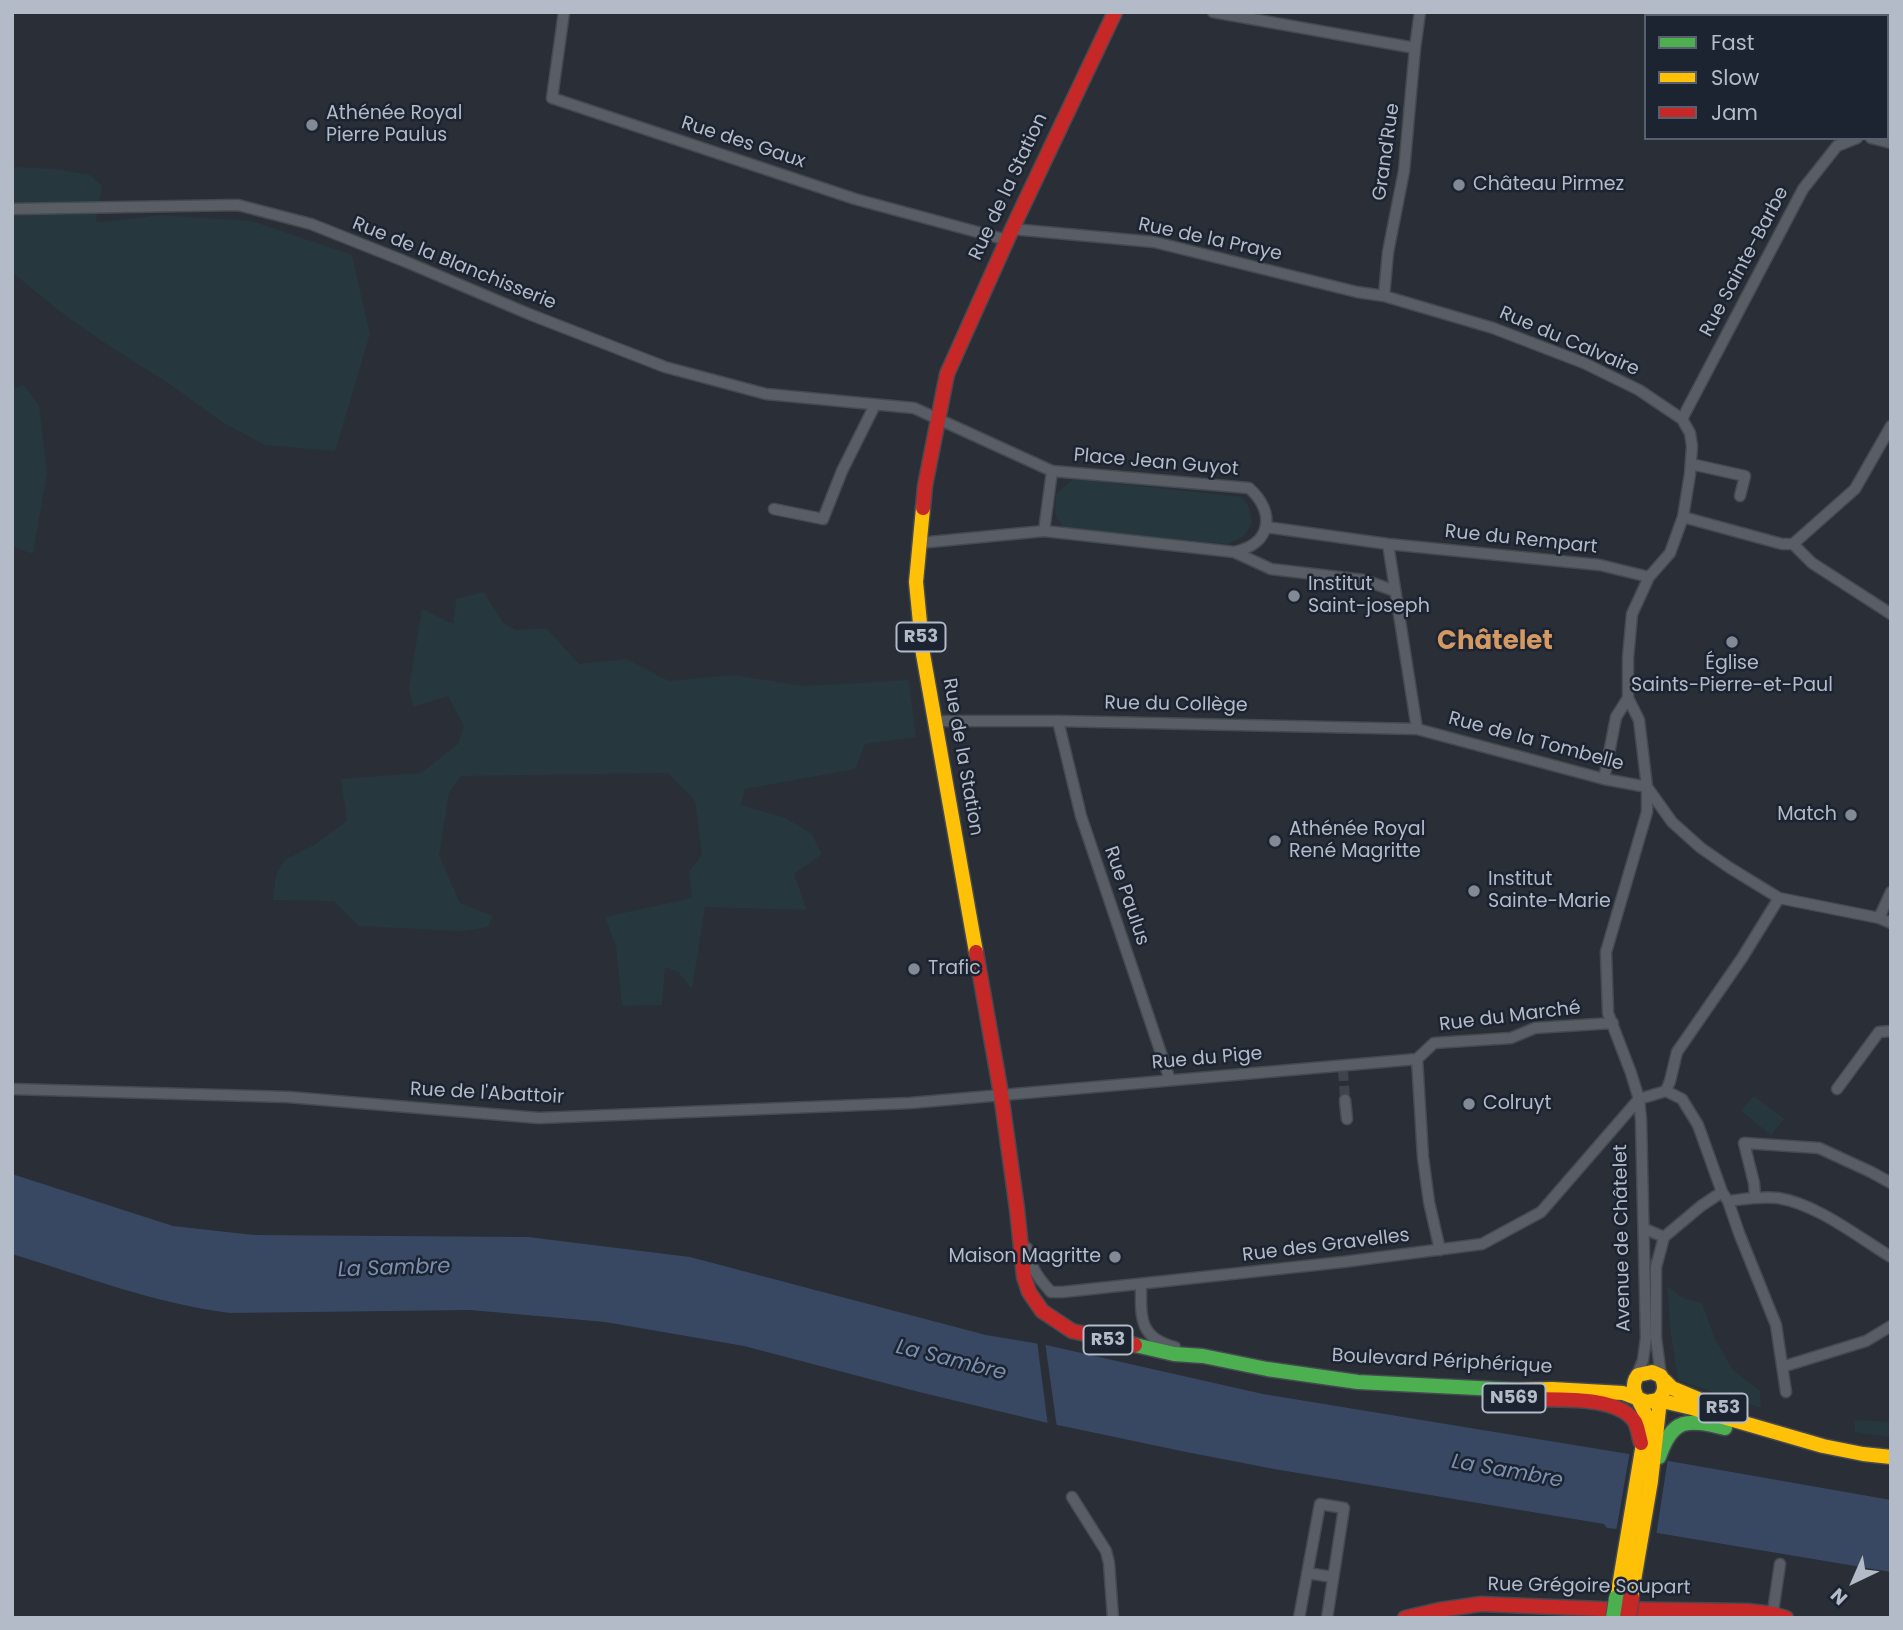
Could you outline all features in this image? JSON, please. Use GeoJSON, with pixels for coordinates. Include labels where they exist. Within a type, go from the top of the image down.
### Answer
{"type":"FeatureCollection","features":[{"type":"Feature","properties":{"kind":"main road","name":"Rue de la Station"},"geometry":{"type":"LineString","coordinates":[[1029,1292],[1020,1255],[1017,1209],[1001,1094],[923,654],[916,582],[925,486],[947,374],[1009,235],[1115,12]]}},
{"type":"Feature","properties":{"kind":"main road","name":"Boulevard Périphérique"},"geometry":{"type":"LineString","coordinates":[[1029,1292],[1042,1311],[1072,1331],[1174,1354],[1203,1356],[1358,1382],[1623,1393],[1647,1402],[1658,1400],[1692,1408],[1823,1446],[1891,1457]]}},
{"type":"Feature","properties":{"kind":"main road"},"geometry":{"type":"LineString","coordinates":[[1637,1376],[1641,1372],[1651,1371],[1662,1378]]}},
{"type":"Feature","properties":{"kind":"main road","name":"Avenue de Châtelet"},"geometry":{"type":"LineString","coordinates":[[1634,1544],[1651,1481],[1652,1451],[1646,1410],[1633,1389],[1637,1376]]}},
{"type":"Feature","properties":{"kind":"main road","name":"Boulevard Périphérique"},"geometry":{"type":"LineString","coordinates":[[1662,1378],[1672,1388],[1689,1396],[1717,1405],[1783,1434]]}},
{"type":"Feature","properties":{"kind":"main road","name":"Avenue de Châtelet"},"geometry":{"type":"LineString","coordinates":[[1614,1618],[1624,1598],[1652,1451],[1658,1400],[1664,1391],[1662,1378]]}},
{"type":"Feature","properties":{"kind":"main road","name":"N569"},"geometry":{"type":"LineString","coordinates":[[1358,1382],[1418,1391],[1612,1405],[1623,1410],[1635,1422],[1652,1451]]}},
{"type":"Feature","properties":{"kind":"main road"},"geometry":{"type":"LineString","coordinates":[[1652,1451],[1672,1429],[1688,1422],[1783,1434]]}},
{"type":"Feature","properties":{"kind":"main road","name":"Avenue de Châtelet"},"geometry":{"type":"LineString","coordinates":[[1624,1598],[1628,1618]]}},
{"type":"Feature","properties":{"kind":"main road","name":"Rue Grégoire Soupart"},"geometry":{"type":"LineString","coordinates":[[1405,1618],[1439,1610],[1463,1612],[1481,1604],[1748,1611],[1777,1616]]}},
{"type":"Feature","properties":{"kind":"street","name":"Rue des Gaux"},"geometry":{"type":"LineString","coordinates":[[564,12],[552,98],[855,199],[1009,235]]}},
{"type":"Feature","properties":{"kind":"street"},"geometry":{"type":"LineString","coordinates":[[1213,12],[1415,48]]}},
{"type":"Feature","properties":{"kind":"street","name":"Grand'Rue"},"geometry":{"type":"LineString","coordinates":[[1384,296],[1388,252],[1404,171],[1420,12]]}},
{"type":"Feature","properties":{"kind":"street","name":"Rue Sainte-Barbe"},"geometry":{"type":"LineString","coordinates":[[1682,419],[1803,188],[1837,146],[1852,140]]}},
{"type":"Feature","properties":{"kind":"street","name":"Rue de la Blanchisserie"},"geometry":{"type":"LineString","coordinates":[[12,209],[239,205],[311,224],[664,368],[766,394],[914,408],[1052,471]]}},
{"type":"Feature","properties":{"kind":"street","name":"Rue de la Praye"},"geometry":{"type":"LineString","coordinates":[[1009,235],[1154,242],[1357,292],[1384,296]]}},
{"type":"Feature","properties":{"kind":"street","name":"Rue du Calvaire"},"geometry":{"type":"LineString","coordinates":[[1384,296],[1493,328],[1584,363],[1639,390],[1682,419]]}},
{"type":"Feature","properties":{"kind":"street"},"geometry":{"type":"LineString","coordinates":[[774,509],[822,519],[875,405]]}},
{"type":"Feature","properties":{"kind":"street"},"geometry":{"type":"LineString","coordinates":[[1604,779],[1616,717],[1628,698],[1632,614],[1649,577],[1671,553],[1683,517],[1692,446],[1690,433],[1682,419]]}},
{"type":"Feature","properties":{"kind":"street"},"geometry":{"type":"LineString","coordinates":[[1683,517],[1782,544],[1793,544],[1855,489],[1891,426]]}},
{"type":"Feature","properties":{"kind":"street"},"geometry":{"type":"LineString","coordinates":[[1691,464],[1745,476],[1740,496]]}},
{"type":"Feature","properties":{"kind":"street","name":"Place Jean Guyot"},"geometry":{"type":"LineString","coordinates":[[1044,531],[1052,471],[1249,488],[1257,495],[1265,510],[1266,527]]}},
{"type":"Feature","properties":{"kind":"street"},"geometry":{"type":"LineString","coordinates":[[919,543],[1044,531],[1234,552],[1254,545],[1266,527]]}},
{"type":"Feature","properties":{"kind":"street","name":"Rue du Rempart"},"geometry":{"type":"LineString","coordinates":[[1266,527],[1388,544],[1600,565],[1649,577]]}},
{"type":"Feature","properties":{"kind":"street"},"geometry":{"type":"LineString","coordinates":[[1388,544],[1417,729]]}},
{"type":"Feature","properties":{"kind":"street"},"geometry":{"type":"LineString","coordinates":[[1793,544],[1812,564],[1891,614]]}},
{"type":"Feature","properties":{"kind":"street"},"geometry":{"type":"LineString","coordinates":[[1234,552],[1271,569],[1364,580],[1395,591]]}},
{"type":"Feature","properties":{"kind":"street","name":"Avenue de Châtelet"},"geometry":{"type":"LineString","coordinates":[[1628,698],[1639,720],[1647,787],[1647,812],[1606,952],[1608,1013],[1639,1100],[1642,1141],[1646,1338],[1643,1360],[1637,1376]]}},
{"type":"Feature","properties":{"kind":"street","name":"Rue du Collège"},"geometry":{"type":"LineString","coordinates":[[935,721],[1058,720],[1417,729]]}},
{"type":"Feature","properties":{"kind":"street","name":"Rue Paulus"},"geometry":{"type":"LineString","coordinates":[[1058,720],[1081,816],[1170,1080]]}},
{"type":"Feature","properties":{"kind":"street","name":"Rue de la Tombelle"},"geometry":{"type":"LineString","coordinates":[[1417,729],[1604,779],[1647,787]]}},
{"type":"Feature","properties":{"kind":"street"},"geometry":{"type":"LineString","coordinates":[[1647,787],[1672,822],[1701,848],[1779,898],[1879,918],[1891,923]]}},
{"type":"Feature","properties":{"kind":"street"},"geometry":{"type":"LineString","coordinates":[[1879,918],[1891,892]]}},
{"type":"Feature","properties":{"kind":"street"},"geometry":{"type":"LineString","coordinates":[[1666,1091],[1676,1052],[1742,958],[1779,898]]}},
{"type":"Feature","properties":{"kind":"street","name":"Rue du Marché"},"geometry":{"type":"LineString","coordinates":[[1417,1059],[1434,1043],[1511,1038],[1535,1028],[1613,1023]]}},
{"type":"Feature","properties":{"kind":"street"},"geometry":{"type":"LineString","coordinates":[[1837,1089],[1879,1032],[1891,1031]]}},
{"type":"Feature","properties":{"kind":"street"},"geometry":{"type":"LineString","coordinates":[[1417,1059],[1423,1157],[1429,1202],[1440,1250]]}},
{"type":"Feature","properties":{"kind":"street","name":"Rue du Pige"},"geometry":{"type":"LineString","coordinates":[[1001,1094],[1343,1068],[1417,1059]]}},
{"type":"Feature","properties":{"kind":"street","name":"Rue de l'Abattoir"},"geometry":{"type":"LineString","coordinates":[[12,1089],[288,1097],[539,1118],[910,1103],[1001,1094]]}},
{"type":"Feature","properties":{"kind":"street"},"geometry":{"type":"LineString","coordinates":[[1639,1100],[1666,1091],[1682,1099],[1698,1125],[1776,1325],[1786,1392]]}},
{"type":"Feature","properties":{"kind":"street"},"geometry":{"type":"LineString","coordinates":[[1345,1100],[1347,1119]]}},
{"type":"Feature","properties":{"kind":"street","name":"Rue des Gravelles"},"geometry":{"type":"LineString","coordinates":[[1017,1209],[1034,1272],[1051,1292],[1482,1244],[1541,1212],[1639,1100]]}},
{"type":"Feature","properties":{"kind":"street"},"geometry":{"type":"LineString","coordinates":[[1755,1197],[1755,1183],[1744,1143],[1819,1148],[1891,1183]]}},
{"type":"Feature","properties":{"kind":"street"},"geometry":{"type":"LineString","coordinates":[[1644,1228],[1664,1237],[1701,1206],[1725,1197],[1778,1198],[1797,1203],[1825,1216],[1891,1257]]}},
{"type":"Feature","properties":{"kind":"street","name":"Avenue de Châtelet"},"geometry":{"type":"LineString","coordinates":[[1662,1378],[1656,1338],[1656,1267],[1664,1237]]}},
{"type":"Feature","properties":{"kind":"street"},"geometry":{"type":"LineString","coordinates":[[1141,1284],[1141,1316],[1151,1337],[1162,1344],[1203,1356]]}},
{"type":"Feature","properties":{"kind":"street"},"geometry":{"type":"LineString","coordinates":[[1782,1367],[1866,1341],[1891,1326]]}},
{"type":"Feature","properties":{"kind":"street"},"geometry":{"type":"LineString","coordinates":[[1072,1497],[1106,1551],[1112,1618]]}},
{"type":"Feature","properties":{"kind":"street"},"geometry":{"type":"LineString","coordinates":[[1299,1618],[1320,1504],[1344,1508],[1326,1618]]}},
{"type":"Feature","properties":{"kind":"street"},"geometry":{"type":"LineString","coordinates":[[1777,1616],[1780,1564]]}},
{"type":"Feature","properties":{"kind":"street"},"geometry":{"type":"LineString","coordinates":[[1307,1573],[1333,1577]]}},
{"type":"Feature","properties":{"kind":"shaded area"},"geometry":{"type":"Polygon","coordinates":[[[12,167],[55,169],[90,175],[102,186],[96,221],[160,215],[252,221],[352,255],[370,334],[335,451],[265,445],[222,422],[58,310],[12,272],[12,167]]]}},
{"type":"Feature","properties":{"kind":"shaded area"},"geometry":{"type":"Polygon","coordinates":[[[23,385],[39,405],[47,473],[33,554],[12,546],[12,389],[23,385]]]}},
{"type":"Feature","properties":{"kind":"shaded area"},"geometry":{"type":"Polygon","coordinates":[[[1073,479],[1242,497],[1249,507],[1252,523],[1244,536],[1228,544],[1064,528],[1055,514],[1056,494],[1073,479]]]}},
{"type":"Feature","properties":{"kind":"shaded area"},"geometry":{"type":"Polygon","coordinates":[[[484,592],[503,623],[516,630],[546,628],[579,664],[626,659],[669,681],[733,675],[804,686],[909,680],[916,737],[865,744],[855,769],[745,789],[741,805],[785,818],[811,833],[822,854],[794,874],[807,910],[705,907],[692,989],[678,972],[665,967],[662,1005],[622,1006],[616,946],[605,917],[692,898],[689,871],[702,855],[695,801],[668,773],[461,776],[449,793],[439,855],[460,903],[493,916],[488,927],[463,931],[359,926],[334,901],[273,900],[276,875],[285,860],[314,845],[347,821],[341,779],[421,773],[458,744],[464,726],[448,696],[413,707],[409,687],[422,609],[453,624],[456,599],[484,592]]]}},
{"type":"Feature","properties":{"kind":"shaded area"},"geometry":{"type":"Polygon","coordinates":[[[1754,1096],[1784,1119],[1771,1135],[1741,1111],[1754,1096]]]}},
{"type":"Feature","properties":{"kind":"shaded area"},"geometry":{"type":"Polygon","coordinates":[[[1667,1286],[1685,1299],[1702,1303],[1715,1339],[1733,1370],[1760,1391],[1761,1408],[1678,1380],[1667,1286]]]}},
{"type":"Feature","properties":{"kind":"shaded area"},"geometry":{"type":"Polygon","coordinates":[[[1854,1420],[1891,1422],[1891,1437],[1855,1432],[1854,1420]]]}},
{"type":"Feature","properties":{"kind":"water","name":"La Sambre"},"geometry":{"type":"Polygon","coordinates":[[[12,1174],[173,1226],[254,1235],[528,1237],[690,1257],[986,1335],[1046,1345],[1263,1394],[1891,1500],[1891,1572],[1657,1533],[1607,1528],[1604,1524],[1186,1452],[1048,1423],[744,1346],[605,1322],[470,1310],[230,1313],[202,1309],[120,1288],[12,1254],[12,1174]]]}},
{"type":"Feature","properties":{"kind":"pier"},"geometry":{"type":"Polygon","coordinates":[[[1037,1341],[1045,1342],[1057,1428],[1048,1426],[1037,1341]]]}},
{"type":"Feature","properties":{"kind":"pier"},"geometry":{"type":"Polygon","coordinates":[[[1630,1451],[1668,1458],[1656,1536],[1616,1532],[1630,1451]]]}},
{"type":"Feature","properties":{"kind":"tunnel"},"geometry":{"type":"LineString","coordinates":[[1343,1071],[1345,1100]]}},
{"type":"Feature","properties":{"kind":"traffic: fast"},"geometry":{"type":"LineString","coordinates":[[1135,1345],[1174,1354],[1203,1356],[1267,1369],[1358,1382],[1517,1390]]}},
{"type":"Feature","properties":{"kind":"traffic: fast"},"geometry":{"type":"LineString","coordinates":[[1659,1457],[1670,1434],[1683,1424],[1701,1423],[1725,1428]]}},
{"type":"Feature","properties":{"kind":"traffic: fast"},"geometry":{"type":"LineString","coordinates":[[1614,1618],[1617,1598]]}},
{"type":"Feature","properties":{"kind":"traffic: slow"},"geometry":{"type":"LineString","coordinates":[[923,508],[916,582],[923,654],[976,952]]}},
{"type":"Feature","properties":{"kind":"traffic: slow"},"geometry":{"type":"LineString","coordinates":[[1617,1598],[1647,1420],[1634,1386],[1638,1375],[1652,1372],[1661,1376],[1664,1388],[1658,1400],[1651,1481],[1631,1598]]}},
{"type":"Feature","properties":{"kind":"traffic: slow"},"geometry":{"type":"LineString","coordinates":[[1664,1380],[1672,1388],[1703,1401]]}},
{"type":"Feature","properties":{"kind":"traffic: slow"},"geometry":{"type":"LineString","coordinates":[[1517,1390],[1623,1393],[1647,1402],[1658,1400],[1692,1408],[1823,1446],[1891,1457]]}},
{"type":"Feature","properties":{"kind":"traffic: jam"},"geometry":{"type":"LineString","coordinates":[[923,508],[947,374],[1115,12]]}},
{"type":"Feature","properties":{"kind":"traffic: jam"},"geometry":{"type":"LineString","coordinates":[[976,952],[1001,1094],[1024,1277],[1029,1292],[1042,1311],[1072,1331],[1135,1345]]}},
{"type":"Feature","properties":{"kind":"traffic: jam"},"geometry":{"type":"LineString","coordinates":[[1529,1399],[1586,1401],[1615,1407],[1627,1413],[1635,1422],[1641,1443]]}},
{"type":"Feature","properties":{"kind":"traffic: jam"},"geometry":{"type":"LineString","coordinates":[[1628,1618],[1631,1598]]}},
{"type":"Feature","properties":{"kind":"traffic: jam"},"geometry":{"type":"LineString","coordinates":[[1405,1618],[1481,1604],[1748,1611],[1786,1618]]}},
{"type":"Feature","properties":{"kind":"place","name":"Athénée Royal Pierre Paulus"},"geometry":{"type":"Point","coordinates":[312,125]}},
{"type":"Feature","properties":{"kind":"place","name":"Château Pirmez"},"geometry":{"type":"Point","coordinates":[1459,185]}},
{"type":"Feature","properties":{"kind":"place","name":"Institut Saint-joseph"},"geometry":{"type":"Point","coordinates":[1294,596]}},
{"type":"Feature","properties":{"kind":"place","name":"Église Saints-Pierre-et-Paul"},"geometry":{"type":"Point","coordinates":[1732,642]}},
{"type":"Feature","properties":{"kind":"place","name":"Match"},"geometry":{"type":"Point","coordinates":[1851,815]}},
{"type":"Feature","properties":{"kind":"place","name":"Athénée Royal René Magritte"},"geometry":{"type":"Point","coordinates":[1275,841]}},
{"type":"Feature","properties":{"kind":"place","name":"Institut Sainte-Marie"},"geometry":{"type":"Point","coordinates":[1474,891]}},
{"type":"Feature","properties":{"kind":"place","name":"Trafic"},"geometry":{"type":"Point","coordinates":[914,969]}},
{"type":"Feature","properties":{"kind":"place","name":"Colruyt"},"geometry":{"type":"Point","coordinates":[1469,1104]}},
{"type":"Feature","properties":{"kind":"place","name":"Maison Magritte"},"geometry":{"type":"Point","coordinates":[1115,1257]}},
{"type":"Feature","properties":{"kind":"district","name":"Châtelet"},"geometry":{"type":"Point","coordinates":[1495,642]}}]}
